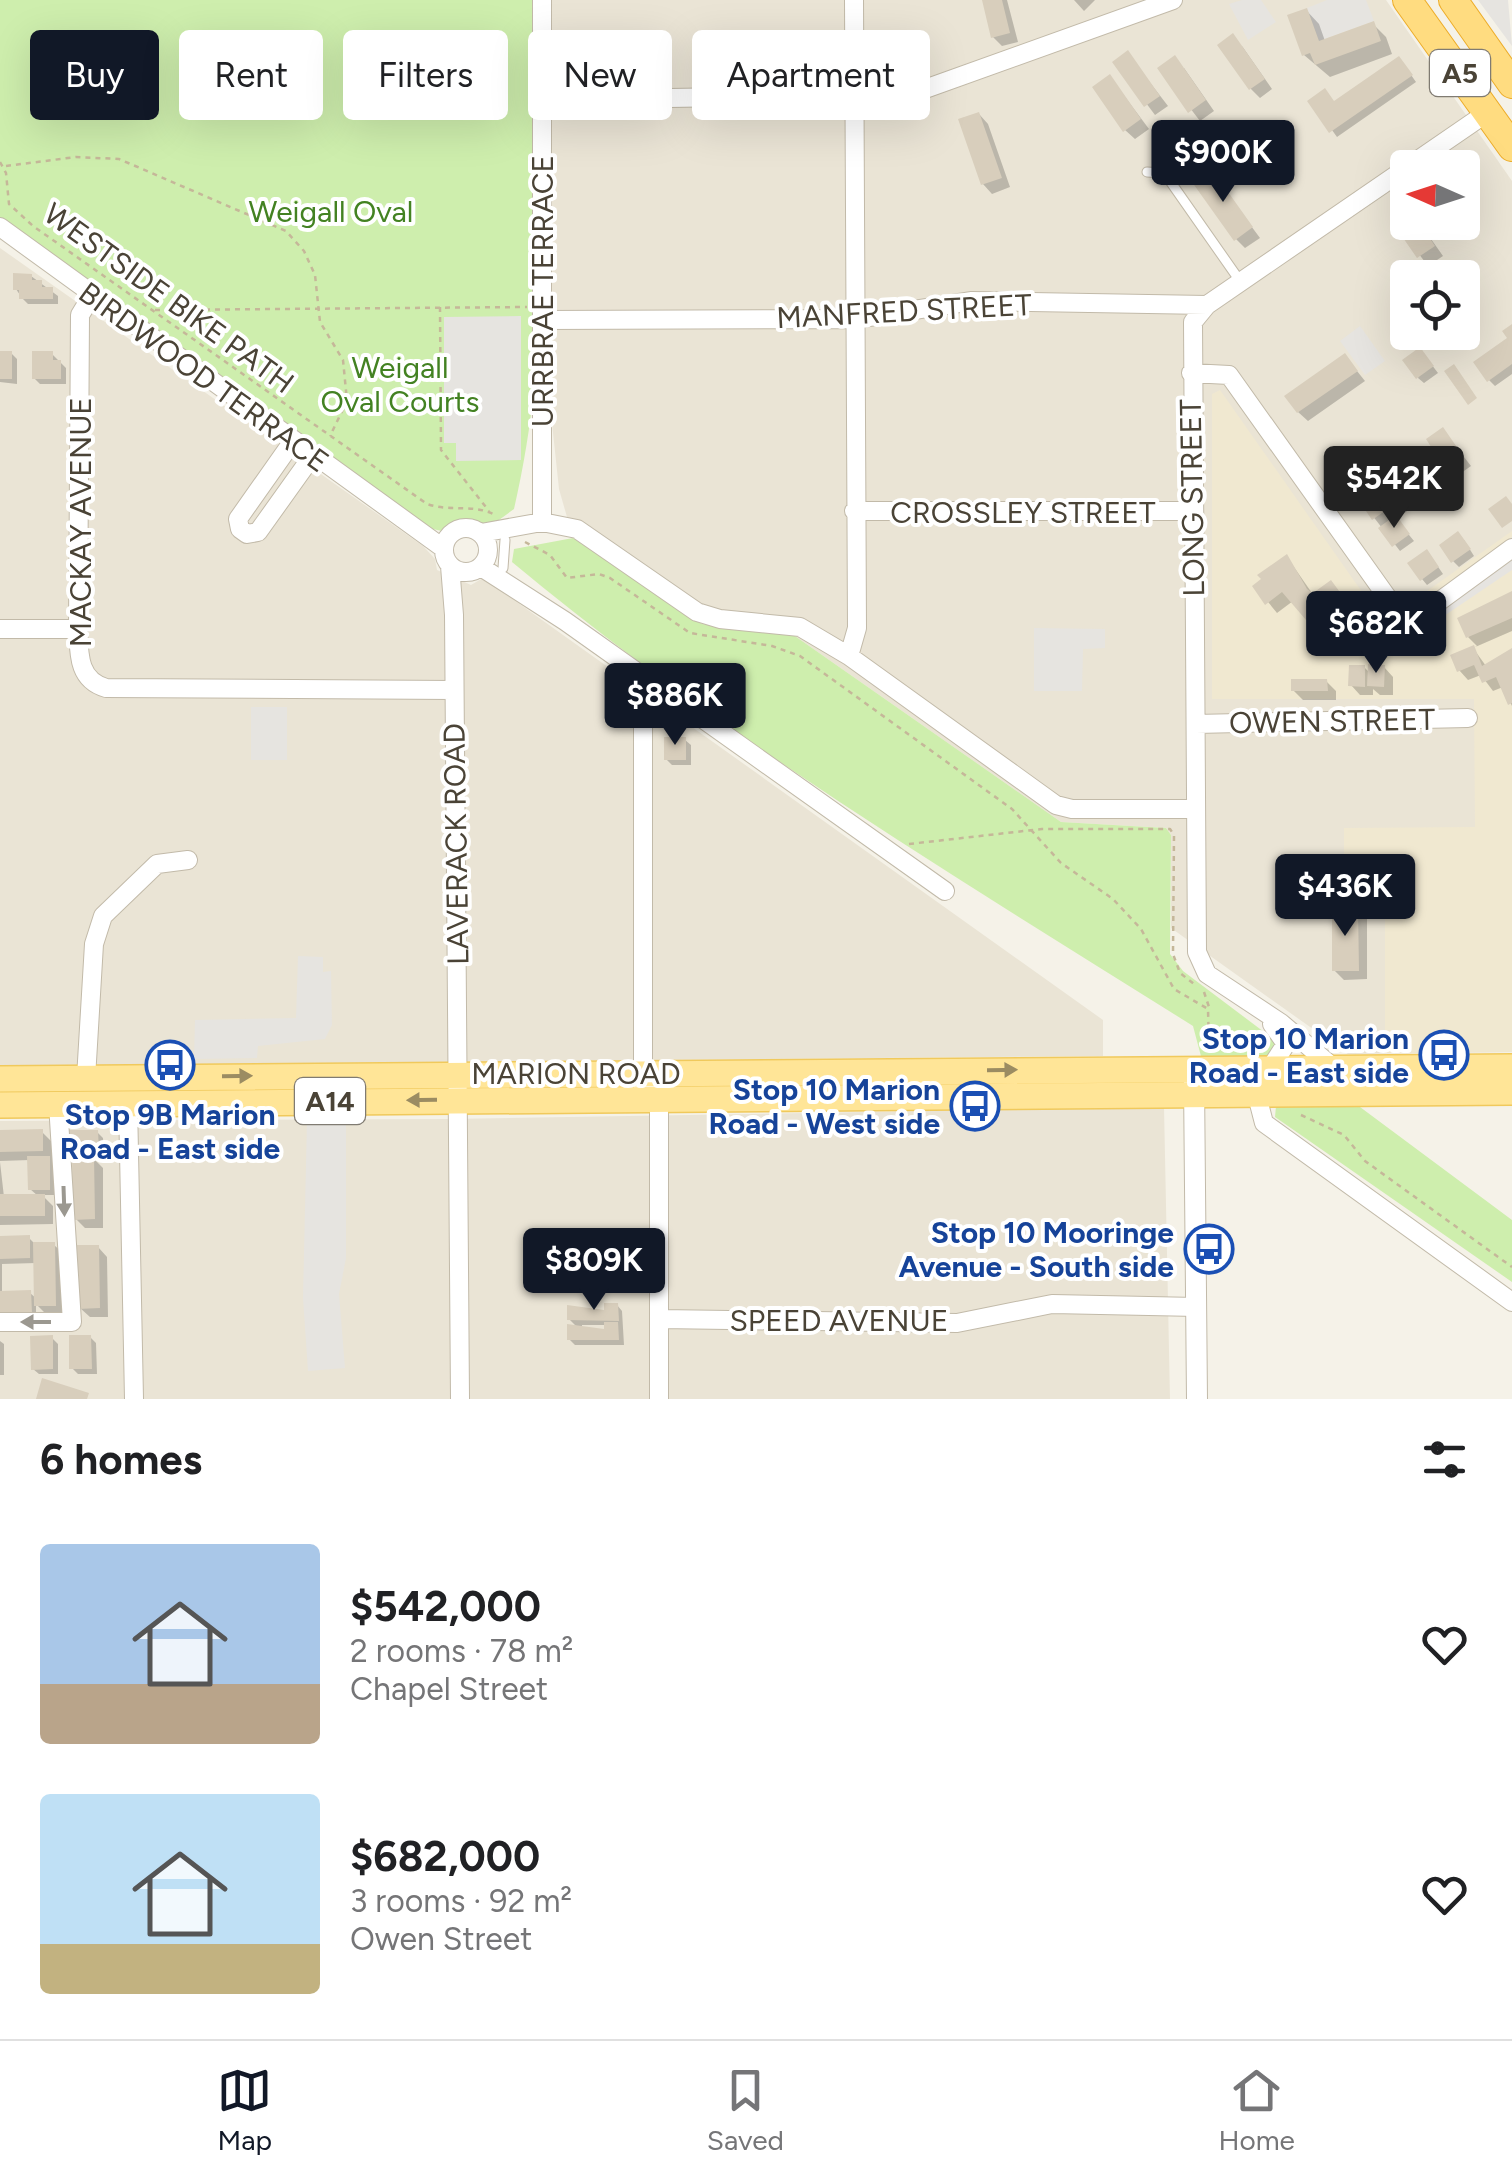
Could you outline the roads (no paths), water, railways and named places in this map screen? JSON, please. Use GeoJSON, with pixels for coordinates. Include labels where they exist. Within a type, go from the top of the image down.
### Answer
{"type":"FeatureCollection","features":[{"type":"Feature","properties":{"kind":"highway","name":"A5"},"geometry":{"type":"LineString","coordinates":[[1407,0],[1512,147]]}},
{"type":"Feature","properties":{"kind":"highway","name":"A5"},"geometry":{"type":"LineString","coordinates":[[1453,0],[1512,84]]}},
{"type":"Feature","properties":{"kind":"main road","name":"MARION ROAD"},"geometry":{"type":"LineString","coordinates":[[0,1078],[86,1078],[136,1094],[460,1100],[651,1086],[1271,1067],[1512,1066]]}},
{"type":"Feature","properties":{"kind":"main road","name":"MARION ROAD"},"geometry":{"type":"LineString","coordinates":[[1199,1072],[1256,1092],[1512,1092]]}},
{"type":"Feature","properties":{"kind":"main road","name":"MARION ROAD"},"geometry":{"type":"LineString","coordinates":[[0,1105],[460,1074],[651,1086]]}},
{"type":"Feature","properties":{"kind":"street","name":"URRBRAE TERRACE"},"geometry":{"type":"LineString","coordinates":[[542,0],[542,30]]}},
{"type":"Feature","properties":{"kind":"street"},"geometry":{"type":"LineString","coordinates":[[854,0],[854,30]]}},
{"type":"Feature","properties":{"kind":"street"},"geometry":{"type":"LineString","coordinates":[[930,87],[1173,0]]}},
{"type":"Feature","properties":{"kind":"street"},"geometry":{"type":"LineString","coordinates":[[1206,305],[1488,112]]}},
{"type":"Feature","properties":{"kind":"street","name":"URRBRAE TERRACE"},"geometry":{"type":"LineString","coordinates":[[541,120],[535,313],[542,522]]}},
{"type":"Feature","properties":{"kind":"street"},"geometry":{"type":"LineString","coordinates":[[849,656],[857,628],[855,120]]}},
{"type":"Feature","properties":{"kind":"street","name":"BIRDWOOD TERRACE"},"geometry":{"type":"LineString","coordinates":[[0,228],[410,524],[503,568],[565,620]]}},
{"type":"Feature","properties":{"kind":"street","name":"MACKAY AVENUE"},"geometry":{"type":"LineString","coordinates":[[91,297],[80,316],[78,628],[79,661],[87,678],[106,688],[454,690]]}},
{"type":"Feature","properties":{"kind":"street","name":"MANFRED STREET"},"geometry":{"type":"LineString","coordinates":[[535,313],[856,319],[972,301],[1206,305]]}},
{"type":"Feature","properties":{"kind":"street","name":"LONG STREET"},"geometry":{"type":"LineString","coordinates":[[1206,305],[1193,322],[1191,373],[1200,965],[1279,1030],[1286,1044],[1271,1067]]}},
{"type":"Feature","properties":{"kind":"street"},"geometry":{"type":"LineString","coordinates":[[1191,373],[1218,372],[1237,384],[1407,625],[1512,548]]}},
{"type":"Feature","properties":{"kind":"street"},"geometry":{"type":"LineString","coordinates":[[293,441],[238,519],[247,534],[258,532],[313,455]]}},
{"type":"Feature","properties":{"kind":"street","name":"CROSSLEY STREET"},"geometry":{"type":"LineString","coordinates":[[854,511],[1192,511]]}},
{"type":"Feature","properties":{"kind":"street"},"geometry":{"type":"LineString","coordinates":[[468,553],[542,522]]}},
{"type":"Feature","properties":{"kind":"street"},"geometry":{"type":"LineString","coordinates":[[468,553],[542,522],[576,529],[698,612],[720,619],[800,627],[849,656],[1056,805],[1072,809],[1196,809]]}},
{"type":"Feature","properties":{"kind":"street","name":"BIRDWOOD TERRACE"},"geometry":{"type":"LineString","coordinates":[[468,553],[945,890]]}},
{"type":"Feature","properties":{"kind":"street","name":"LAVERACK ROAD"},"geometry":{"type":"LineString","coordinates":[[460,1399],[454,615],[468,553]]}},
{"type":"Feature","properties":{"kind":"street"},"geometry":{"type":"LineString","coordinates":[[0,629],[78,628]]}},
{"type":"Feature","properties":{"kind":"street"},"geometry":{"type":"LineString","coordinates":[[643,676],[659,1399]]}},
{"type":"Feature","properties":{"kind":"street","name":"OWEN STREET"},"geometry":{"type":"LineString","coordinates":[[1196,724],[1468,718]]}},
{"type":"Feature","properties":{"kind":"street"},"geometry":{"type":"LineString","coordinates":[[86,1078],[94,944],[103,916],[156,864],[188,860]]}},
{"type":"Feature","properties":{"kind":"street","name":"LONG STREET"},"geometry":{"type":"LineString","coordinates":[[1257,1010],[1281,1023],[1334,1068]]}},
{"type":"Feature","properties":{"kind":"street"},"geometry":{"type":"LineString","coordinates":[[1197,1399],[1199,1072]]}},
{"type":"Feature","properties":{"kind":"street"},"geometry":{"type":"LineString","coordinates":[[1256,1092],[1264,1124],[1512,1302]]}},
{"type":"Feature","properties":{"kind":"street"},"geometry":{"type":"LineString","coordinates":[[134,1399],[136,1094]]}},
{"type":"Feature","properties":{"kind":"street"},"geometry":{"type":"LineString","coordinates":[[0,1322],[72,1322],[58,1104]]}},
{"type":"Feature","properties":{"kind":"street","name":"SPEED AVENUE"},"geometry":{"type":"LineString","coordinates":[[660,1319],[956,1323],[1052,1304],[1198,1307]]}},
{"type":"Feature","properties":{"kind":"lane"},"geometry":{"type":"LineString","coordinates":[[1170,181],[1198,162]]}},
{"type":"Feature","properties":{"kind":"lane"},"geometry":{"type":"LineString","coordinates":[[1147,172],[1162,173],[1170,181],[1240,282]]}},
{"type":"Feature","properties":{"kind":"lane"},"geometry":{"type":"LineString","coordinates":[[503,568],[508,534]]}},
{"type":"Feature","properties":{"kind":"place","name":"Stop 10 Marion Road - East side"},"geometry":{"type":"Point","coordinates":[1444,1055]}},
{"type":"Feature","properties":{"kind":"place","name":"Stop 9B Marion Road - East side"},"geometry":{"type":"Point","coordinates":[170,1065]}},
{"type":"Feature","properties":{"kind":"place","name":"Stop 10 Marion Road - West side"},"geometry":{"type":"Point","coordinates":[975,1106]}},
{"type":"Feature","properties":{"kind":"place","name":"Stop 10 Mooringe Avenue - South side"},"geometry":{"type":"Point","coordinates":[1209,1249]}},
{"type":"Feature","properties":{"kind":"park label","name":"Weigall Oval"},"geometry":{"type":"Point","coordinates":[331,211]}},
{"type":"Feature","properties":{"kind":"park label","name":"Weigall Oval Courts"},"geometry":{"type":"Point","coordinates":[400,384]}}]}
